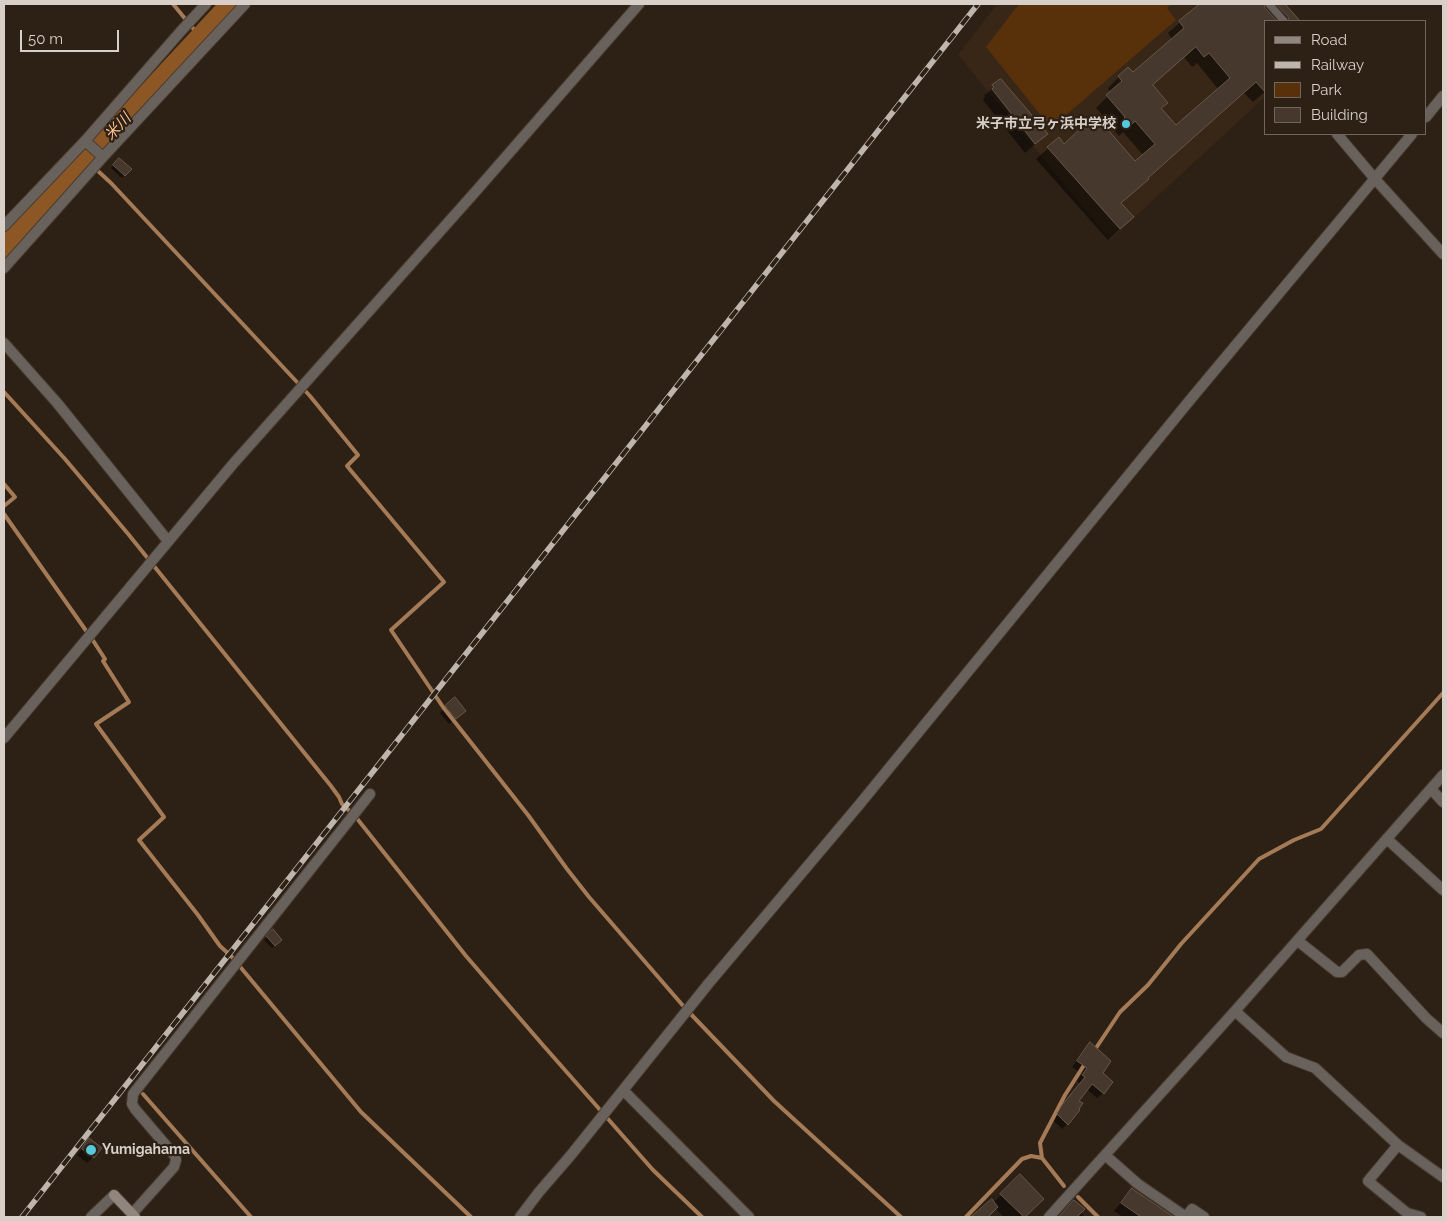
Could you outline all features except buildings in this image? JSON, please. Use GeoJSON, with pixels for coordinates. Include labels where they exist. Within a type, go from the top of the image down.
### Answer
{"type":"FeatureCollection","features":[{"type":"Feature","properties":{"kind":"main road"},"geometry":{"type":"LineString","coordinates":[[114,1195],[133,1215]]}},
{"type":"Feature","properties":{"kind":"street"},"geometry":{"type":"LineString","coordinates":[[4,226],[89,144],[181,31],[206,4]]}},
{"type":"Feature","properties":{"kind":"street"},"geometry":{"type":"LineString","coordinates":[[4,268],[102,156],[245,4]]}},
{"type":"Feature","properties":{"kind":"street"},"geometry":{"type":"LineString","coordinates":[[4,738],[233,464],[476,191],[639,4]]}},
{"type":"Feature","properties":{"kind":"street"},"geometry":{"type":"LineString","coordinates":[[1427,116],[1443,96]]}},
{"type":"Feature","properties":{"kind":"street"},"geometry":{"type":"LineString","coordinates":[[1338,135],[1443,254]]}},
{"type":"Feature","properties":{"kind":"street"},"geometry":{"type":"LineString","coordinates":[[520,1217],[538,1192],[859,805],[1190,400],[1411,135]]}},
{"type":"Feature","properties":{"kind":"street"},"geometry":{"type":"LineString","coordinates":[[89,144],[102,156]]}},
{"type":"Feature","properties":{"kind":"street"},"geometry":{"type":"LineString","coordinates":[[4,343],[58,404],[168,541]]}},
{"type":"Feature","properties":{"kind":"street"},"geometry":{"type":"LineString","coordinates":[[1049,1217],[1298,941],[1443,775]]}},
{"type":"Feature","properties":{"kind":"street"},"geometry":{"type":"LineString","coordinates":[[1431,789],[1443,802]]}},
{"type":"Feature","properties":{"kind":"street"},"geometry":{"type":"LineString","coordinates":[[133,1215],[174,1166],[176,1160],[175,1156],[133,1107],[134,1094],[370,794]]}},
{"type":"Feature","properties":{"kind":"street"},"geometry":{"type":"LineString","coordinates":[[1387,840],[1443,890]]}},
{"type":"Feature","properties":{"kind":"street"},"geometry":{"type":"LineString","coordinates":[[1298,941],[1337,972],[1342,972],[1359,955],[1367,954],[1426,1018],[1443,1033]]}},
{"type":"Feature","properties":{"kind":"street"},"geometry":{"type":"LineString","coordinates":[[1235,1011],[1286,1057],[1315,1068],[1398,1145],[1443,1177]]}},
{"type":"Feature","properties":{"kind":"street"},"geometry":{"type":"LineString","coordinates":[[623,1090],[749,1217]]}},
{"type":"Feature","properties":{"kind":"street"},"geometry":{"type":"LineString","coordinates":[[1398,1145],[1368,1181],[1406,1213],[1422,1217]]}},
{"type":"Feature","properties":{"kind":"street"},"geometry":{"type":"LineString","coordinates":[[1105,1155],[1138,1184],[1186,1217],[1192,1209],[1204,1217]]}},
{"type":"Feature","properties":{"kind":"street"},"geometry":{"type":"LineString","coordinates":[[91,1217],[114,1195]]}},
{"type":"Feature","properties":{"kind":"lane"},"geometry":{"type":"LineString","coordinates":[[1269,4],[1283,20]]}},
{"type":"Feature","properties":{"kind":"shaded area","name":"米子市立弓ヶ浜中学校"},"geometry":{"type":"Polygon","coordinates":[[[997,4],[1286,4],[1300,20],[1264,20],[1264,98],[1110,240],[958,55],[997,4]]]}},
{"type":"Feature","properties":{"kind":"green space"},"geometry":{"type":"Polygon","coordinates":[[[1019,4],[1171,4],[1167,8],[1176,20],[1051,128],[986,47],[1019,4]]]}},
{"type":"Feature","properties":{"kind":"waterway"},"geometry":{"type":"LineString","coordinates":[[173,4],[201,38]]}},
{"type":"Feature","properties":{"kind":"waterway","name":"米川"},"geometry":{"type":"LineString","coordinates":[[4,251],[233,4]]}},
{"type":"Feature","properties":{"kind":"waterway"},"geometry":{"type":"LineString","coordinates":[[87,161],[111,183],[310,396],[358,455],[347,466],[444,582],[391,630],[443,707],[528,815],[567,869],[685,1008],[774,1101],[901,1217]]}},
{"type":"Feature","properties":{"kind":"waterway"},"geometry":{"type":"LineString","coordinates":[[4,392],[65,459],[129,535],[331,786],[342,804],[355,816],[466,956],[653,1170],[702,1217]]}},
{"type":"Feature","properties":{"kind":"waterway"},"geometry":{"type":"LineString","coordinates":[[4,484],[15,497],[4,506]]}},
{"type":"Feature","properties":{"kind":"waterway"},"geometry":{"type":"LineString","coordinates":[[4,514],[94,642],[105,659],[103,661],[129,702],[96,724],[164,817],[139,840],[220,946],[232,957],[361,1112],[471,1217]]}},
{"type":"Feature","properties":{"kind":"waterway"},"geometry":{"type":"LineString","coordinates":[[1094,1051],[1120,1012],[1148,985],[1181,944],[1259,859],[1294,840],[1321,829],[1443,693]]}},
{"type":"Feature","properties":{"kind":"waterway"},"geometry":{"type":"LineString","coordinates":[[1064,1186],[1042,1158],[1040,1143],[1065,1095],[1086,1062]]}},
{"type":"Feature","properties":{"kind":"waterway"},"geometry":{"type":"LineString","coordinates":[[143,1094],[251,1217]]}},
{"type":"Feature","properties":{"kind":"waterway"},"geometry":{"type":"LineString","coordinates":[[966,1217],[1022,1159],[1031,1156],[1042,1158]]}},
{"type":"Feature","properties":{"kind":"waterway"},"geometry":{"type":"LineString","coordinates":[[1078,1197],[1098,1217]]}},
{"type":"Feature","properties":{"kind":"railway"},"geometry":{"type":"LineString","coordinates":[[22,1217],[978,4]]}},
{"type":"Feature","properties":{"kind":"place","name":"米子市立弓ヶ浜中学校"},"geometry":{"type":"Point","coordinates":[1126,124]}},
{"type":"Feature","properties":{"kind":"place","name":"Yumigahama"},"geometry":{"type":"Point","coordinates":[91,1150]}}]}
